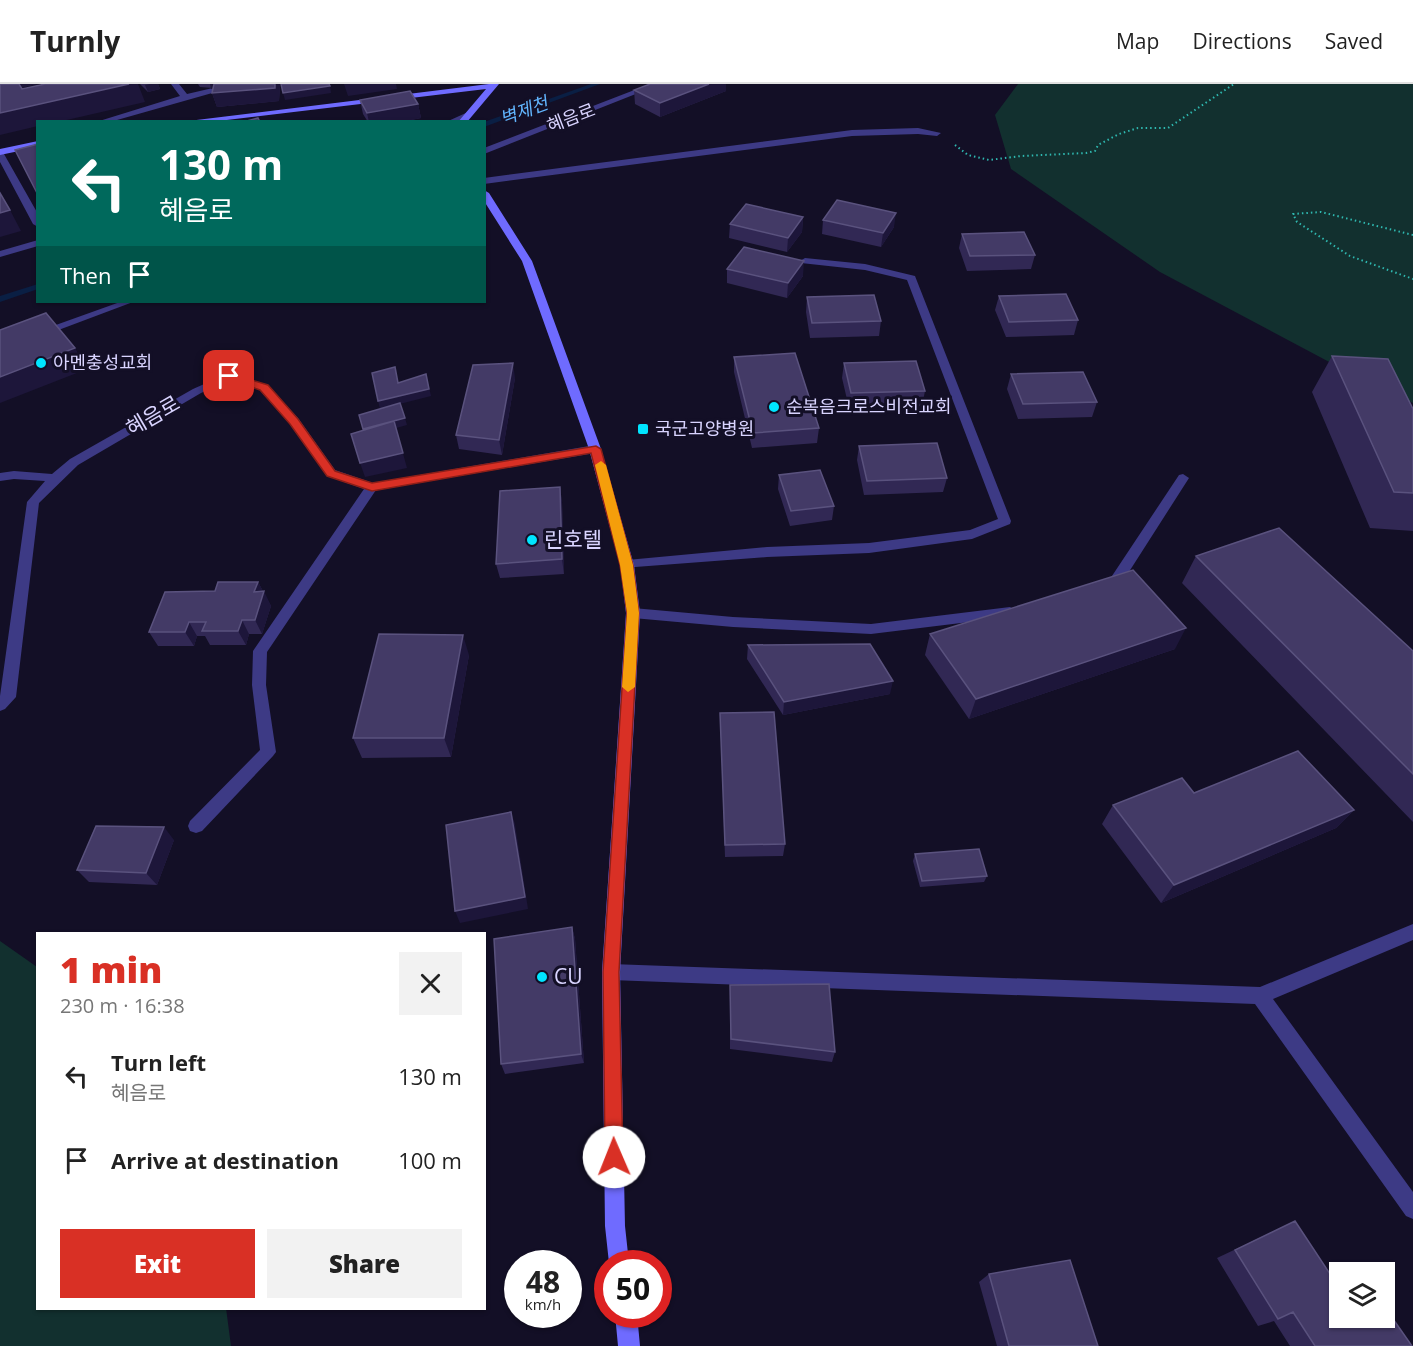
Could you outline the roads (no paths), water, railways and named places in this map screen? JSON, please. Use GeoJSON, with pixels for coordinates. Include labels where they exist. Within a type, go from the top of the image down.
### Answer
{"type":"FeatureCollection","features":[{"type":"Feature","properties":{"kind":"main road"},"geometry":{"type":"LineString","coordinates":[[464,119],[494,85]]}},
{"type":"Feature","properties":{"kind":"main road"},"geometry":{"type":"LineString","coordinates":[[215,120],[494,85]]}},
{"type":"Feature","properties":{"kind":"main road"},"geometry":{"type":"LineString","coordinates":[[0,153],[36,144]]}},
{"type":"Feature","properties":{"kind":"main road"},"geometry":{"type":"LineString","coordinates":[[486,196],[527,261],[596,449],[627,565],[633,613],[611,972],[615,1226],[618,1250]]}},
{"type":"Feature","properties":{"kind":"main road"},"geometry":{"type":"LineString","coordinates":[[627,1328],[629,1346]]}},
{"type":"Feature","properties":{"kind":"street"},"geometry":{"type":"LineString","coordinates":[[175,84],[185,97]]}},
{"type":"Feature","properties":{"kind":"street"},"geometry":{"type":"LineString","coordinates":[[107,120],[185,97],[240,84]]}},
{"type":"Feature","properties":{"kind":"street","name":"혜음로"},"geometry":{"type":"LineString","coordinates":[[486,150],[657,84]]}},
{"type":"Feature","properties":{"kind":"street"},"geometry":{"type":"LineString","coordinates":[[486,181],[852,133],[918,131],[937,133]]}},
{"type":"Feature","properties":{"kind":"street"},"geometry":{"type":"LineString","coordinates":[[0,153],[36,220]]}},
{"type":"Feature","properties":{"kind":"street"},"geometry":{"type":"LineString","coordinates":[[0,254],[36,244]]}},
{"type":"Feature","properties":{"kind":"street"},"geometry":{"type":"LineString","coordinates":[[627,565],[767,552],[869,548],[972,534],[1005,521],[911,278],[865,267],[805,261]]}},
{"type":"Feature","properties":{"kind":"street"},"geometry":{"type":"LineString","coordinates":[[0,349],[125,303]]}},
{"type":"Feature","properties":{"kind":"street","name":"혜음로"},"geometry":{"type":"LineString","coordinates":[[0,705],[9,697],[33,502],[55,478],[74,462],[197,391],[229,376],[264,387],[294,421],[331,473],[372,487],[596,449]]}},
{"type":"Feature","properties":{"kind":"street"},"geometry":{"type":"LineString","coordinates":[[0,477],[14,475],[55,478]]}},
{"type":"Feature","properties":{"kind":"street"},"geometry":{"type":"LineString","coordinates":[[1092,591],[1113,586],[1182,478]]}},
{"type":"Feature","properties":{"kind":"street"},"geometry":{"type":"LineString","coordinates":[[196,826],[268,752],[259,685],[260,651],[372,487]]}},
{"type":"Feature","properties":{"kind":"street"},"geometry":{"type":"LineString","coordinates":[[633,613],[733,622],[871,629],[1007,613],[1028,608]]}},
{"type":"Feature","properties":{"kind":"street"},"geometry":{"type":"LineString","coordinates":[[611,972],[1260,996],[1413,932]]}},
{"type":"Feature","properties":{"kind":"street"},"geometry":{"type":"LineString","coordinates":[[1260,996],[1413,1209]]}},
{"type":"Feature","properties":{"kind":"waterway","name":"벽제천"},"geometry":{"type":"LineString","coordinates":[[486,124],[597,84]]}},
{"type":"Feature","properties":{"kind":"waterway","name":"벽제천"},"geometry":{"type":"LineString","coordinates":[[0,299],[36,287]]}},
{"type":"Feature","properties":{"kind":"place","name":"아멘충성교회"},"geometry":{"type":"Point","coordinates":[41,363]}},
{"type":"Feature","properties":{"kind":"place","name":"순복음크로스비전교회"},"geometry":{"type":"Point","coordinates":[774,407]}},
{"type":"Feature","properties":{"kind":"place","name":"국군고양병원"},"geometry":{"type":"Point","coordinates":[643,429]}},
{"type":"Feature","properties":{"kind":"place","name":"린호텔"},"geometry":{"type":"Point","coordinates":[532,540]}},
{"type":"Feature","properties":{"kind":"place","name":"CU"},"geometry":{"type":"Point","coordinates":[542,977]}}]}
